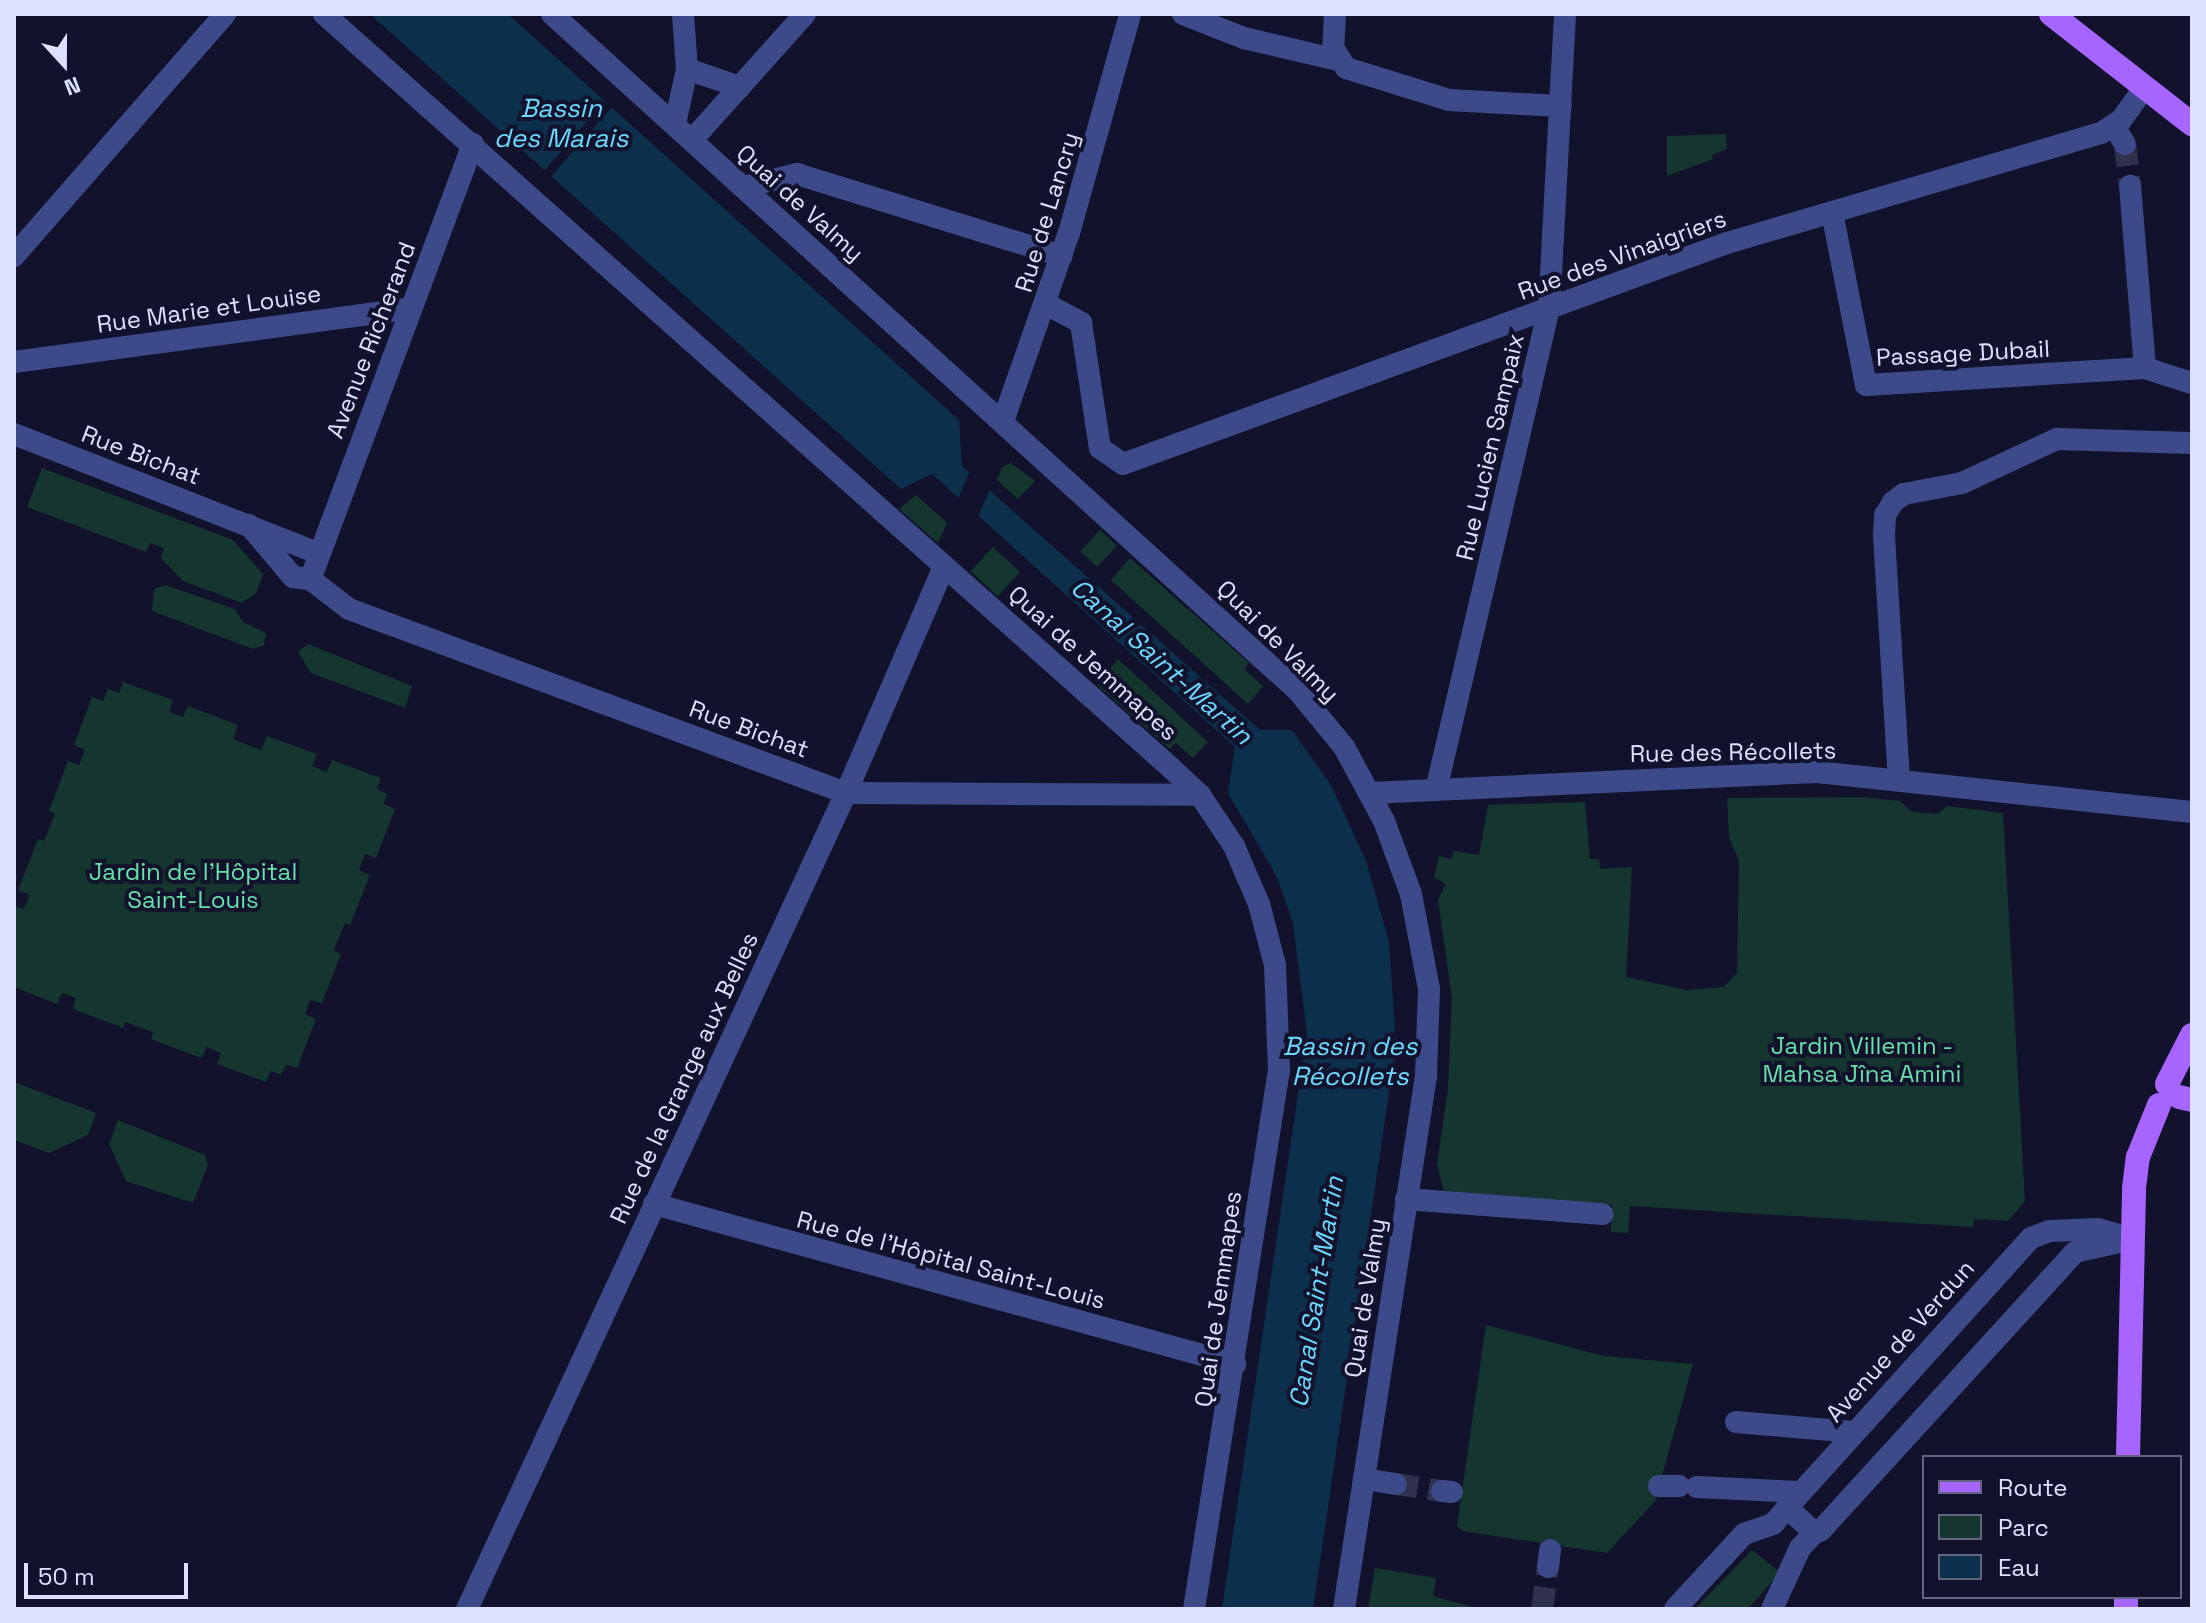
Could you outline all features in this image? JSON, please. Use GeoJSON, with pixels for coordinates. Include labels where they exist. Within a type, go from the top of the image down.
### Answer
{"type":"FeatureCollection","features":[{"type":"Feature","properties":{"kind":"main road"},"geometry":{"type":"LineString","coordinates":[[2051,14],[2192,124]]}},
{"type":"Feature","properties":{"kind":"main road"},"geometry":{"type":"LineString","coordinates":[[2128,1455],[2138,1157],[2174,1096],[2192,1035]]}},
{"type":"Feature","properties":{"kind":"street"},"geometry":{"type":"LineString","coordinates":[[14,256],[225,14]]}},
{"type":"Feature","properties":{"kind":"street","name":"Quai de Jemmapes"},"geometry":{"type":"LineString","coordinates":[[324,14],[1200,795],[1234,846],[1259,904],[1275,965],[1280,1013],[1279,1070],[1194,1609]]}},
{"type":"Feature","properties":{"kind":"street","name":"Quai de Valmy"},"geometry":{"type":"LineString","coordinates":[[552,14],[1298,691],[1344,747],[1370,793],[1411,894],[1429,989],[1426,1076],[1344,1609]]}},
{"type":"Feature","properties":{"kind":"street"},"geometry":{"type":"LineString","coordinates":[[675,124],[687,69],[683,14]]}},
{"type":"Feature","properties":{"kind":"street"},"geometry":{"type":"LineString","coordinates":[[692,140],[805,14]]}},
{"type":"Feature","properties":{"kind":"street","name":"Rue de Lancry"},"geometry":{"type":"LineString","coordinates":[[1003,421],[1062,256],[1130,14]]}},
{"type":"Feature","properties":{"kind":"street"},"geometry":{"type":"LineString","coordinates":[[1183,14],[1244,38],[1338,60]]}},
{"type":"Feature","properties":{"kind":"street"},"geometry":{"type":"LineString","coordinates":[[1335,14],[1332,42],[1338,60],[1346,68],[1449,100],[1561,106]]}},
{"type":"Feature","properties":{"kind":"street","name":"Rue Lucien Sampaix"},"geometry":{"type":"LineString","coordinates":[[1436,790],[1549,310],[1565,14]]}},
{"type":"Feature","properties":{"kind":"street"},"geometry":{"type":"LineString","coordinates":[[687,69],[740,87]]}},
{"type":"Feature","properties":{"kind":"street","name":"Rue des Vinaigriers"},"geometry":{"type":"LineString","coordinates":[[1046,304],[1081,323],[1100,448],[1108,457],[1123,464],[1727,243],[2120,135],[2144,88]]}},
{"type":"Feature","properties":{"kind":"street","name":"Avenue Richerand"},"geometry":{"type":"LineString","coordinates":[[318,553],[473,144]]}},
{"type":"Feature","properties":{"kind":"street"},"geometry":{"type":"LineString","coordinates":[[744,187],[797,174],[1062,256]]}},
{"type":"Feature","properties":{"kind":"street"},"geometry":{"type":"LineString","coordinates":[[2130,186],[2145,368]]}},
{"type":"Feature","properties":{"kind":"street","name":"Passage Dubail"},"geometry":{"type":"LineString","coordinates":[[1832,212],[1866,385],[2145,368],[2192,383]]}},
{"type":"Feature","properties":{"kind":"street","name":"Rue Marie et Louise"},"geometry":{"type":"LineString","coordinates":[[14,362],[411,308]]}},
{"type":"Feature","properties":{"kind":"street","name":"Rue Bichat"},"geometry":{"type":"LineString","coordinates":[[14,434],[318,553]]}},
{"type":"Feature","properties":{"kind":"street"},"geometry":{"type":"LineString","coordinates":[[1899,781],[1884,535],[1885,515],[1893,502],[1904,494],[1962,483],[2057,439],[2192,443]]}},
{"type":"Feature","properties":{"kind":"street","name":"Rue Bichat"},"geometry":{"type":"LineString","coordinates":[[249,524],[293,577],[310,579],[349,609],[846,793],[1200,795]]}},
{"type":"Feature","properties":{"kind":"street"},"geometry":{"type":"LineString","coordinates":[[310,579],[318,553]]}},
{"type":"Feature","properties":{"kind":"street","name":"Rue de la Grange aux Belles"},"geometry":{"type":"LineString","coordinates":[[467,1609],[846,793],[944,566]]}},
{"type":"Feature","properties":{"kind":"street","name":"Rue des Récollets"},"geometry":{"type":"LineString","coordinates":[[1370,793],[1817,772],[2192,812]]}},
{"type":"Feature","properties":{"kind":"street"},"geometry":{"type":"LineString","coordinates":[[1406,1199],[1602,1214]]}},
{"type":"Feature","properties":{"kind":"street","name":"Rue de l'Hôpital Saint-Louis"},"geometry":{"type":"LineString","coordinates":[[654,1204],[1235,1364]]}},
{"type":"Feature","properties":{"kind":"street"},"geometry":{"type":"LineString","coordinates":[[2066,1229],[2066,1263]]}},
{"type":"Feature","properties":{"kind":"street","name":"Avenue de Verdun"},"geometry":{"type":"LineString","coordinates":[[1675,1609],[1744,1534],[1773,1524],[2016,1252],[2042,1233],[2066,1229],[2114,1230],[2133,1239]]}},
{"type":"Feature","properties":{"kind":"street"},"geometry":{"type":"LineString","coordinates":[[1772,1609],[1800,1548],[2066,1263],[2082,1247],[2113,1247],[2133,1239]]}},
{"type":"Feature","properties":{"kind":"street"},"geometry":{"type":"LineString","coordinates":[[1736,1422],[1852,1432]]}},
{"type":"Feature","properties":{"kind":"street"},"geometry":{"type":"LineString","coordinates":[[1364,1479],[1396,1484]]}},
{"type":"Feature","properties":{"kind":"street"},"geometry":{"type":"LineString","coordinates":[[1678,1486],[1792,1500],[1815,1532]]}},
{"type":"Feature","properties":{"kind":"green space"},"geometry":{"type":"Polygon","coordinates":[[[1726,134],[1727,149],[1712,155],[1713,159],[1667,176],[1667,136],[1726,134]]]}},
{"type":"Feature","properties":{"kind":"green space"},"geometry":{"type":"Polygon","coordinates":[[[1011,463],[1035,481],[1018,499],[997,480],[1002,467],[1011,463]]]}},
{"type":"Feature","properties":{"kind":"green space"},"geometry":{"type":"Polygon","coordinates":[[[42,468],[233,540],[263,574],[256,593],[242,603],[183,581],[161,558],[164,548],[150,543],[146,552],[27,507],[42,468]]]}},
{"type":"Feature","properties":{"kind":"green space"},"geometry":{"type":"Polygon","coordinates":[[[916,495],[947,523],[938,543],[899,509],[916,495]]]}},
{"type":"Feature","properties":{"kind":"green space"},"geometry":{"type":"Polygon","coordinates":[[[1100,530],[1117,546],[1097,567],[1080,551],[1100,530]]]}},
{"type":"Feature","properties":{"kind":"green space"},"geometry":{"type":"Polygon","coordinates":[[[993,547],[1020,572],[998,596],[970,571],[993,547]]]}},
{"type":"Feature","properties":{"kind":"green space"},"geometry":{"type":"Polygon","coordinates":[[[1130,558],[1249,663],[1244,669],[1263,686],[1248,704],[1111,580],[1130,558]]]}},
{"type":"Feature","properties":{"kind":"green space"},"geometry":{"type":"Polygon","coordinates":[[[165,585],[235,609],[243,622],[266,633],[264,645],[253,649],[152,611],[154,589],[165,585]]]}},
{"type":"Feature","properties":{"kind":"green space"},"geometry":{"type":"Polygon","coordinates":[[[308,644],[412,686],[405,708],[311,673],[298,652],[308,644]]]}},
{"type":"Feature","properties":{"kind":"green space"},"geometry":{"type":"Polygon","coordinates":[[[1118,659],[1208,742],[1193,758],[1176,743],[1170,749],[1097,685],[1118,659]]]}},
{"type":"Feature","properties":{"kind":"green space","name":"Jardin de l'Hôpital Saint-Louis"},"geometry":{"type":"Polygon","coordinates":[[[123,682],[173,700],[169,712],[183,717],[188,706],[238,725],[233,739],[261,750],[267,736],[317,754],[312,766],[327,772],[332,760],[381,778],[377,789],[387,794],[384,804],[395,809],[376,858],[365,854],[359,870],[370,875],[350,925],[345,923],[339,937],[334,951],[341,954],[322,1003],[310,1000],[305,1014],[316,1019],[297,1068],[286,1065],[281,1075],[271,1071],[266,1082],[217,1064],[221,1053],[207,1047],[201,1058],[151,1039],[153,1032],[125,1022],[123,1028],[73,1009],[76,998],[62,993],[57,1004],[14,987],[14,906],[24,909],[30,895],[18,890],[38,839],[44,841],[55,814],[49,811],[68,761],[79,765],[85,750],[74,745],[92,697],[103,701],[108,689],[119,693],[123,682]]]}},
{"type":"Feature","properties":{"kind":"green space","name":"Jardin Villemin - Mahsa Jîna Amini"},"geometry":{"type":"Polygon","coordinates":[[[1864,797],[1900,801],[1912,812],[1938,814],[1947,806],[2003,813],[2025,1201],[2008,1221],[1974,1219],[1973,1227],[1630,1206],[1628,1233],[1611,1232],[1612,1205],[1445,1195],[1437,1165],[1448,1088],[1452,998],[1438,899],[1446,884],[1434,877],[1439,856],[1452,859],[1454,851],[1479,855],[1488,805],[1585,802],[1590,859],[1599,859],[1600,869],[1632,867],[1626,977],[1687,990],[1724,987],[1737,973],[1739,861],[1729,837],[1727,798],[1864,797]]]}},
{"type":"Feature","properties":{"kind":"green space"},"geometry":{"type":"Polygon","coordinates":[[[14,1082],[96,1113],[88,1135],[49,1153],[14,1140],[14,1082]]]}},
{"type":"Feature","properties":{"kind":"green space"},"geometry":{"type":"Polygon","coordinates":[[[118,1120],[205,1155],[208,1165],[193,1203],[126,1181],[109,1144],[118,1120]]]}},
{"type":"Feature","properties":{"kind":"green space"},"geometry":{"type":"Polygon","coordinates":[[[1486,1325],[1604,1356],[1693,1364],[1655,1501],[1607,1553],[1463,1531],[1457,1526],[1486,1325]]]}},
{"type":"Feature","properties":{"kind":"green space"},"geometry":{"type":"Polygon","coordinates":[[[1752,1550],[1780,1572],[1748,1609],[1695,1609],[1752,1550]]]}},
{"type":"Feature","properties":{"kind":"green space"},"geometry":{"type":"Polygon","coordinates":[[[1375,1568],[1436,1578],[1433,1596],[1480,1609],[1368,1609],[1375,1568]]]}},
{"type":"Feature","properties":{"kind":"water"},"geometry":{"type":"Polygon","coordinates":[[[370,14],[508,14],[959,420],[962,466],[1260,730],[1292,730],[1331,785],[1366,861],[1389,942],[1396,1045],[1313,1609],[1222,1609],[1307,1033],[1293,923],[1276,875],[1228,793],[1235,747],[932,474],[901,489],[370,14]]]}},
{"type":"Feature","properties":{"kind":"pier"},"geometry":{"type":"Polygon","coordinates":[[[605,101],[612,107],[549,179],[542,173],[605,101]]]}},
{"type":"Feature","properties":{"kind":"pier"},"geometry":{"type":"Polygon","coordinates":[[[971,468],[991,487],[977,519],[957,501],[971,468]]]}},
{"type":"Feature","properties":{"kind":"tunnel"},"geometry":{"type":"LineString","coordinates":[[2125,144],[2130,186]]}},
{"type":"Feature","properties":{"kind":"tunnel"},"geometry":{"type":"LineString","coordinates":[[1396,1484],[1442,1491]]}},
{"type":"Feature","properties":{"kind":"tunnel"},"geometry":{"type":"LineString","coordinates":[[1542,1609],[1548,1567]]}},
{"type":"Feature","properties":{"kind":"water label","name":"Bassin des Marais"},"geometry":{"type":"Point","coordinates":[561,124]}},
{"type":"Feature","properties":{"kind":"water label","name":"Canal Saint-Martin"},"geometry":{"type":"Point","coordinates":[1161,662]}},
{"type":"Feature","properties":{"kind":"water label","name":"Bassin des Récollets"},"geometry":{"type":"Point","coordinates":[1350,1062]}},
{"type":"Feature","properties":{"kind":"water label","name":"Canal Saint-Martin"},"geometry":{"type":"Point","coordinates":[1317,1292]}}]}
